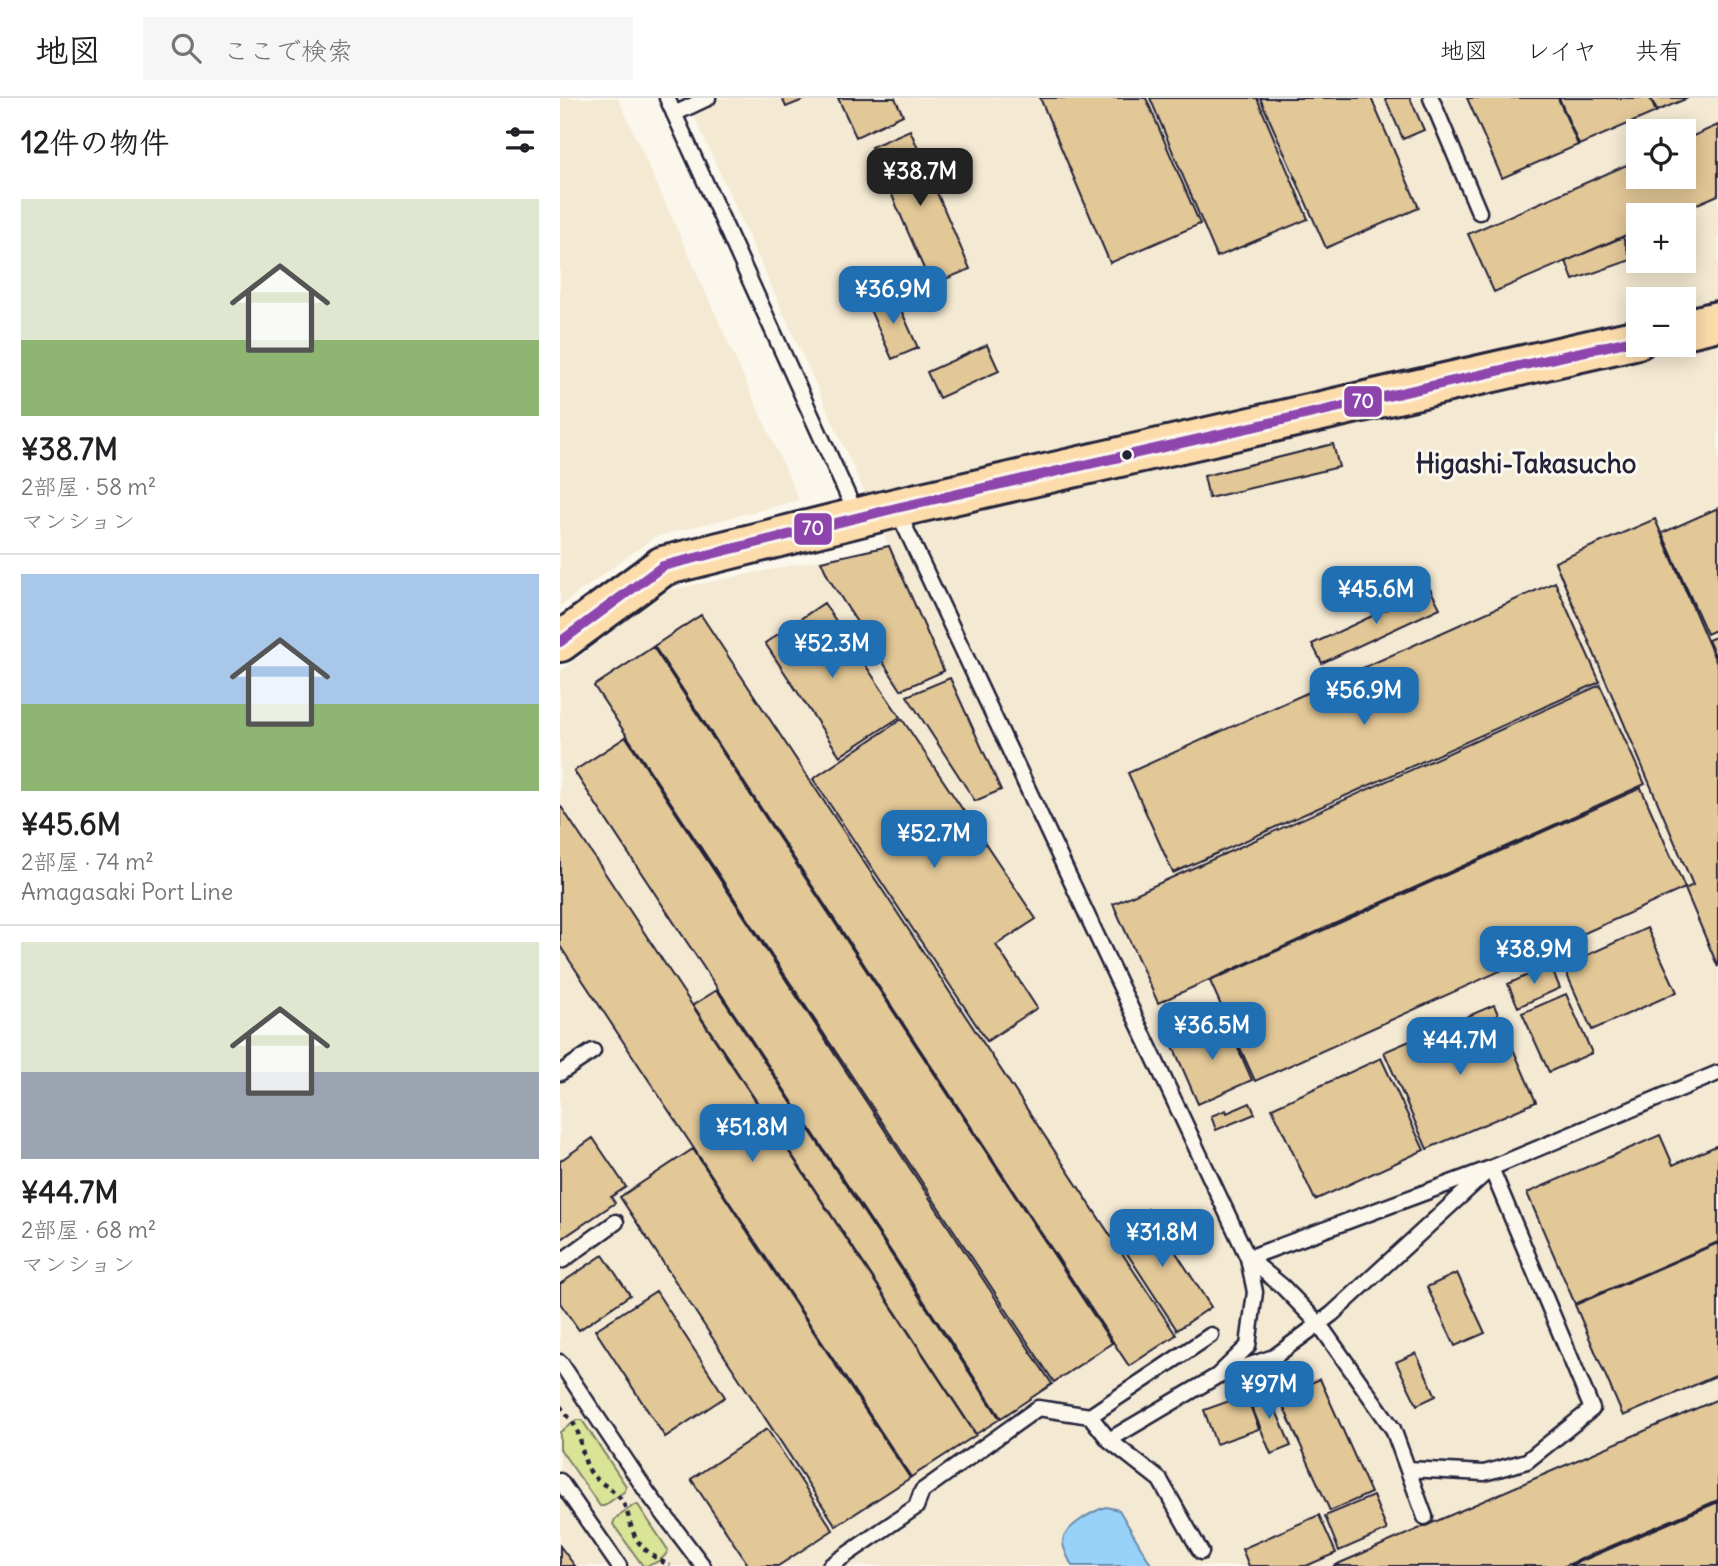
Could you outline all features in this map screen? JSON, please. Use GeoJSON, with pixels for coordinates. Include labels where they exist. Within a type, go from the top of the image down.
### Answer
{"type":"FeatureCollection","features":[{"type":"Feature","properties":{"kind":"main road"},"geometry":{"type":"LineString","coordinates":[[1696,326],[1718,321]]}},
{"type":"Feature","properties":{"kind":"main road"},"geometry":{"type":"LineString","coordinates":[[560,642],[663,566],[896,508],[1626,342]]}},
{"type":"Feature","properties":{"kind":"lane"},"geometry":{"type":"LineString","coordinates":[[667,98],[858,517]]}},
{"type":"Feature","properties":{"kind":"lane"},"geometry":{"type":"LineString","coordinates":[[674,114],[708,98]]}},
{"type":"Feature","properties":{"kind":"lane"},"geometry":{"type":"LineString","coordinates":[[1431,98],[1479,212]]}},
{"type":"Feature","properties":{"kind":"lane"},"geometry":{"type":"LineString","coordinates":[[896,508],[1248,1258],[1255,1292],[1248,1346],[1217,1376]]}},
{"type":"Feature","properties":{"kind":"lane"},"geometry":{"type":"LineString","coordinates":[[560,1073],[593,1051]]}},
{"type":"Feature","properties":{"kind":"lane"},"geometry":{"type":"LineString","coordinates":[[1248,1258],[1491,1168],[1718,1073]]}},
{"type":"Feature","properties":{"kind":"lane"},"geometry":{"type":"LineString","coordinates":[[1109,1440],[1217,1376],[1274,1357],[1332,1314],[1491,1168]]}},
{"type":"Feature","properties":{"kind":"lane"},"geometry":{"type":"LineString","coordinates":[[1408,1469],[1484,1473],[1527,1461],[1592,1409],[1491,1168]]}},
{"type":"Feature","properties":{"kind":"lane"},"geometry":{"type":"LineString","coordinates":[[560,1261],[616,1222]]}},
{"type":"Feature","properties":{"kind":"lane"},"geometry":{"type":"LineString","coordinates":[[1248,1258],[1282,1286],[1318,1324],[1392,1429],[1425,1517]]}},
{"type":"Feature","properties":{"kind":"lane"},"geometry":{"type":"LineString","coordinates":[[830,1566],[916,1507],[922,1492],[1038,1408],[1090,1416],[1211,1335]]}},
{"type":"Feature","properties":{"kind":"lane"},"geometry":{"type":"LineString","coordinates":[[560,1362],[698,1564]]}},
{"type":"Feature","properties":{"kind":"lane"},"geometry":{"type":"LineString","coordinates":[[1090,1416],[1109,1440],[1160,1480],[1201,1552]]}},
{"type":"Feature","properties":{"kind":"lane"},"geometry":{"type":"LineString","coordinates":[[560,1481],[619,1566]]}},
{"type":"Feature","properties":{"kind":"path"},"geometry":{"type":"LineString","coordinates":[[560,1406],[576,1429],[589,1469],[598,1482],[611,1487],[624,1503],[639,1544],[670,1566]]}},
{"type":"Feature","properties":{"kind":"shaded area"},"geometry":{"type":"Polygon","coordinates":[[[560,98],[618,98],[799,500],[654,537],[560,606],[560,98]]]}},
{"type":"Feature","properties":{"kind":"shaded area"},"geometry":{"type":"Polygon","coordinates":[[[686,98],[1718,98],[1718,1566],[560,1566],[560,672],[664,591],[889,546],[686,98]]]}},
{"type":"Feature","properties":{"kind":"green space"},"geometry":{"type":"Polygon","coordinates":[[[577,1420],[582,1420],[626,1486],[625,1491],[604,1506],[600,1506],[560,1449],[560,1432],[577,1420]]]}},
{"type":"Feature","properties":{"kind":"green space"},"geometry":{"type":"Polygon","coordinates":[[[638,1505],[668,1550],[661,1559],[647,1566],[643,1566],[613,1524],[615,1519],[638,1505]]]}},
{"type":"Feature","properties":{"kind":"water"},"geometry":{"type":"Polygon","coordinates":[[[1106,1507],[1119,1510],[1152,1566],[1072,1566],[1064,1546],[1065,1535],[1081,1520],[1106,1507]]]}},
{"type":"Feature","properties":{"kind":"building"},"geometry":{"type":"Polygon","coordinates":[[[782,98],[808,98],[786,107],[782,98]]]}},
{"type":"Feature","properties":{"kind":"building"},"geometry":{"type":"Polygon","coordinates":[[[838,98],[895,98],[903,115],[856,137],[838,98]]]}},
{"type":"Feature","properties":{"kind":"building"},"geometry":{"type":"Polygon","coordinates":[[[1040,98],[1146,98],[1200,224],[1110,263],[1040,98]]]}},
{"type":"Feature","properties":{"kind":"building"},"geometry":{"type":"Polygon","coordinates":[[[1150,98],[1257,98],[1308,219],[1217,257],[1150,98]]]}},
{"type":"Feature","properties":{"kind":"building"},"geometry":{"type":"Polygon","coordinates":[[[1260,98],[1371,98],[1419,208],[1326,248],[1260,98]]]}},
{"type":"Feature","properties":{"kind":"building"},"geometry":{"type":"Polygon","coordinates":[[[1385,98],[1410,98],[1424,130],[1403,139],[1385,98]]]}},
{"type":"Feature","properties":{"kind":"building"},"geometry":{"type":"Polygon","coordinates":[[[1467,98],[1558,98],[1578,145],[1502,178],[1467,98]]]}},
{"type":"Feature","properties":{"kind":"building"},"geometry":{"type":"Polygon","coordinates":[[[1559,98],[1650,98],[1656,112],[1640,119],[1626,119],[1626,125],[1579,145],[1559,98]]]}},
{"type":"Feature","properties":{"kind":"building"},"geometry":{"type":"Polygon","coordinates":[[[1651,98],[1688,98],[1657,111],[1651,98]]]}},
{"type":"Feature","properties":{"kind":"building"},"geometry":{"type":"Polygon","coordinates":[[[1718,125],[1718,195],[1696,205],[1626,203],[1626,235],[1494,292],[1468,234],[1626,165],[1626,189],[1696,189],[1696,135],[1718,125]]]}},
{"type":"Feature","properties":{"kind":"building"},"geometry":{"type":"Polygon","coordinates":[[[910,130],[970,269],[931,285],[871,147],[910,130]]]}},
{"type":"Feature","properties":{"kind":"building"},"geometry":{"type":"Polygon","coordinates":[[[1623,237],[1626,246],[1626,262],[1573,280],[1566,261],[1623,237]]]}},
{"type":"Feature","properties":{"kind":"building"},"geometry":{"type":"Polygon","coordinates":[[[893,292],[918,348],[892,359],[867,303],[893,292]]]}},
{"type":"Feature","properties":{"kind":"building"},"geometry":{"type":"Polygon","coordinates":[[[987,345],[999,371],[939,398],[927,372],[987,345]]]}},
{"type":"Feature","properties":{"kind":"building"},"geometry":{"type":"Polygon","coordinates":[[[1333,444],[1339,467],[1209,498],[1204,476],[1333,444]]]}},
{"type":"Feature","properties":{"kind":"building"},"geometry":{"type":"Polygon","coordinates":[[[1718,508],[1718,629],[1707,634],[1662,533],[1718,508]]]}},
{"type":"Feature","properties":{"kind":"building"},"geometry":{"type":"Polygon","coordinates":[[[1655,519],[1718,666],[1718,967],[1685,889],[1693,885],[1555,562],[1655,519]]]}},
{"type":"Feature","properties":{"kind":"building"},"geometry":{"type":"Polygon","coordinates":[[[889,546],[944,671],[901,690],[829,579],[821,561],[889,546]]]}},
{"type":"Feature","properties":{"kind":"building"},"geometry":{"type":"Polygon","coordinates":[[[1555,582],[1600,682],[1173,873],[1128,773],[1555,582]]]}},
{"type":"Feature","properties":{"kind":"building"},"geometry":{"type":"Polygon","coordinates":[[[1430,589],[1440,608],[1322,663],[1312,644],[1430,589]]]}},
{"type":"Feature","properties":{"kind":"building"},"geometry":{"type":"Polygon","coordinates":[[[824,603],[900,717],[840,756],[765,643],[824,603]]]}},
{"type":"Feature","properties":{"kind":"building"},"geometry":{"type":"Polygon","coordinates":[[[701,615],[1176,1335],[1129,1366],[654,646],[701,615]]]}},
{"type":"Feature","properties":{"kind":"building"},"geometry":{"type":"Polygon","coordinates":[[[1718,636],[1718,662],[1708,640],[1718,636]]]}},
{"type":"Feature","properties":{"kind":"building"},"geometry":{"type":"Polygon","coordinates":[[[653,647],[1112,1343],[1054,1382],[594,686],[653,647]]]}},
{"type":"Feature","properties":{"kind":"building"},"geometry":{"type":"Polygon","coordinates":[[[950,678],[1001,790],[975,801],[907,696],[950,678]]]}},
{"type":"Feature","properties":{"kind":"building"},"geometry":{"type":"Polygon","coordinates":[[[1600,685],[1645,784],[1158,1003],[1113,904],[1600,685]]]}},
{"type":"Feature","properties":{"kind":"building"},"geometry":{"type":"Polygon","coordinates":[[[902,719],[1036,919],[996,945],[1037,1008],[987,1041],[813,779],[902,719]]]}},
{"type":"Feature","properties":{"kind":"building"},"geometry":{"type":"Polygon","coordinates":[[[626,737],[1052,1384],[1001,1418],[574,771],[626,737]]]}},
{"type":"Feature","properties":{"kind":"building"},"geometry":{"type":"Polygon","coordinates":[[[1641,788],[1685,888],[1255,1081],[1210,981],[1641,788]]]}},
{"type":"Feature","properties":{"kind":"building"},"geometry":{"type":"Polygon","coordinates":[[[560,805],[976,1435],[911,1477],[560,946],[560,805]]]}},
{"type":"Feature","properties":{"kind":"building"},"geometry":{"type":"Polygon","coordinates":[[[1647,928],[1677,992],[1592,1030],[1563,966],[1647,928]]]}},
{"type":"Feature","properties":{"kind":"building"},"geometry":{"type":"Polygon","coordinates":[[[1550,965],[1560,988],[1518,1007],[1508,984],[1550,965]]]}},
{"type":"Feature","properties":{"kind":"building"},"geometry":{"type":"Polygon","coordinates":[[[717,990],[1000,1419],[976,1434],[693,1005],[717,990]]]}},
{"type":"Feature","properties":{"kind":"building"},"geometry":{"type":"Polygon","coordinates":[[[1566,994],[1592,1053],[1549,1072],[1522,1013],[1566,994]]]}},
{"type":"Feature","properties":{"kind":"building"},"geometry":{"type":"Polygon","coordinates":[[[1494,1005],[1536,1102],[1427,1149],[1384,1052],[1494,1005]]]}},
{"type":"Feature","properties":{"kind":"building"},"geometry":{"type":"Polygon","coordinates":[[[1226,1021],[1252,1080],[1198,1104],[1172,1044],[1226,1021]]]}},
{"type":"Feature","properties":{"kind":"building"},"geometry":{"type":"Polygon","coordinates":[[[1381,1058],[1424,1150],[1315,1200],[1272,1108],[1381,1058]]]}},
{"type":"Feature","properties":{"kind":"building"},"geometry":{"type":"Polygon","coordinates":[[[1250,1103],[1255,1114],[1216,1130],[1211,1116],[1226,1110],[1227,1113],[1250,1103]]]}},
{"type":"Feature","properties":{"kind":"building"},"geometry":{"type":"Polygon","coordinates":[[[1660,1135],[1673,1165],[1718,1145],[1718,1242],[1575,1304],[1527,1193],[1660,1135]]]}},
{"type":"Feature","properties":{"kind":"building"},"geometry":{"type":"Polygon","coordinates":[[[593,1138],[626,1187],[611,1197],[615,1203],[560,1240],[560,1161],[593,1138]]]}},
{"type":"Feature","properties":{"kind":"building"},"geometry":{"type":"Polygon","coordinates":[[[693,1149],[910,1478],[836,1526],[620,1197],[693,1149]]]}},
{"type":"Feature","properties":{"kind":"building"},"geometry":{"type":"Polygon","coordinates":[[[1148,1209],[1211,1307],[1177,1330],[1113,1232],[1148,1209]]]}},
{"type":"Feature","properties":{"kind":"building"},"geometry":{"type":"Polygon","coordinates":[[[1718,1243],[1718,1375],[1623,1416],[1575,1305],[1718,1243]]]}},
{"type":"Feature","properties":{"kind":"building"},"geometry":{"type":"Polygon","coordinates":[[[603,1255],[630,1295],[579,1330],[560,1303],[560,1284],[603,1255]]]}},
{"type":"Feature","properties":{"kind":"building"},"geometry":{"type":"Polygon","coordinates":[[[1457,1273],[1485,1333],[1455,1346],[1427,1287],[1457,1273]]]}},
{"type":"Feature","properties":{"kind":"building"},"geometry":{"type":"Polygon","coordinates":[[[656,1291],[725,1397],[665,1437],[595,1330],[656,1291]]]}},
{"type":"Feature","properties":{"kind":"building"},"geometry":{"type":"Polygon","coordinates":[[[1416,1353],[1436,1396],[1417,1405],[1396,1362],[1416,1353]]]}},
{"type":"Feature","properties":{"kind":"building"},"geometry":{"type":"Polygon","coordinates":[[[1320,1379],[1371,1493],[1330,1511],[1279,1397],[1320,1379]]]}},
{"type":"Feature","properties":{"kind":"building"},"geometry":{"type":"Polygon","coordinates":[[[1266,1387],[1291,1446],[1271,1454],[1247,1395],[1266,1387]]]}},
{"type":"Feature","properties":{"kind":"building"},"geometry":{"type":"Polygon","coordinates":[[[1246,1395],[1259,1429],[1216,1444],[1204,1410],[1246,1395]]]}},
{"type":"Feature","properties":{"kind":"building"},"geometry":{"type":"Polygon","coordinates":[[[1718,1399],[1718,1500],[1565,1566],[1333,1566],[1718,1399]]]}},
{"type":"Feature","properties":{"kind":"building"},"geometry":{"type":"Polygon","coordinates":[[[767,1429],[833,1530],[778,1566],[749,1566],[691,1479],[767,1429]]]}},
{"type":"Feature","properties":{"kind":"building"},"geometry":{"type":"Polygon","coordinates":[[[1373,1496],[1387,1530],[1339,1551],[1325,1516],[1373,1496]]]}},
{"type":"Feature","properties":{"kind":"building"},"geometry":{"type":"Polygon","coordinates":[[[1718,1502],[1718,1566],[1570,1566],[1718,1502]]]}},
{"type":"Feature","properties":{"kind":"building"},"geometry":{"type":"Polygon","coordinates":[[[1319,1515],[1336,1553],[1306,1566],[1249,1566],[1242,1549],[1319,1515]]]}},
{"type":"Feature","properties":{"kind":"building"},"geometry":{"type":"Polygon","coordinates":[[[560,1546],[575,1566],[560,1566],[560,1546]]]}},
{"type":"Feature","properties":{"kind":"transit line","name":"70"},"geometry":{"type":"LineString","coordinates":[[560,642],[663,566],[896,508],[1626,342]]}},
{"type":"Feature","properties":{"kind":"district","name":"Higashi-Takasucho"},"geometry":{"type":"Point","coordinates":[1526,464]}}]}
